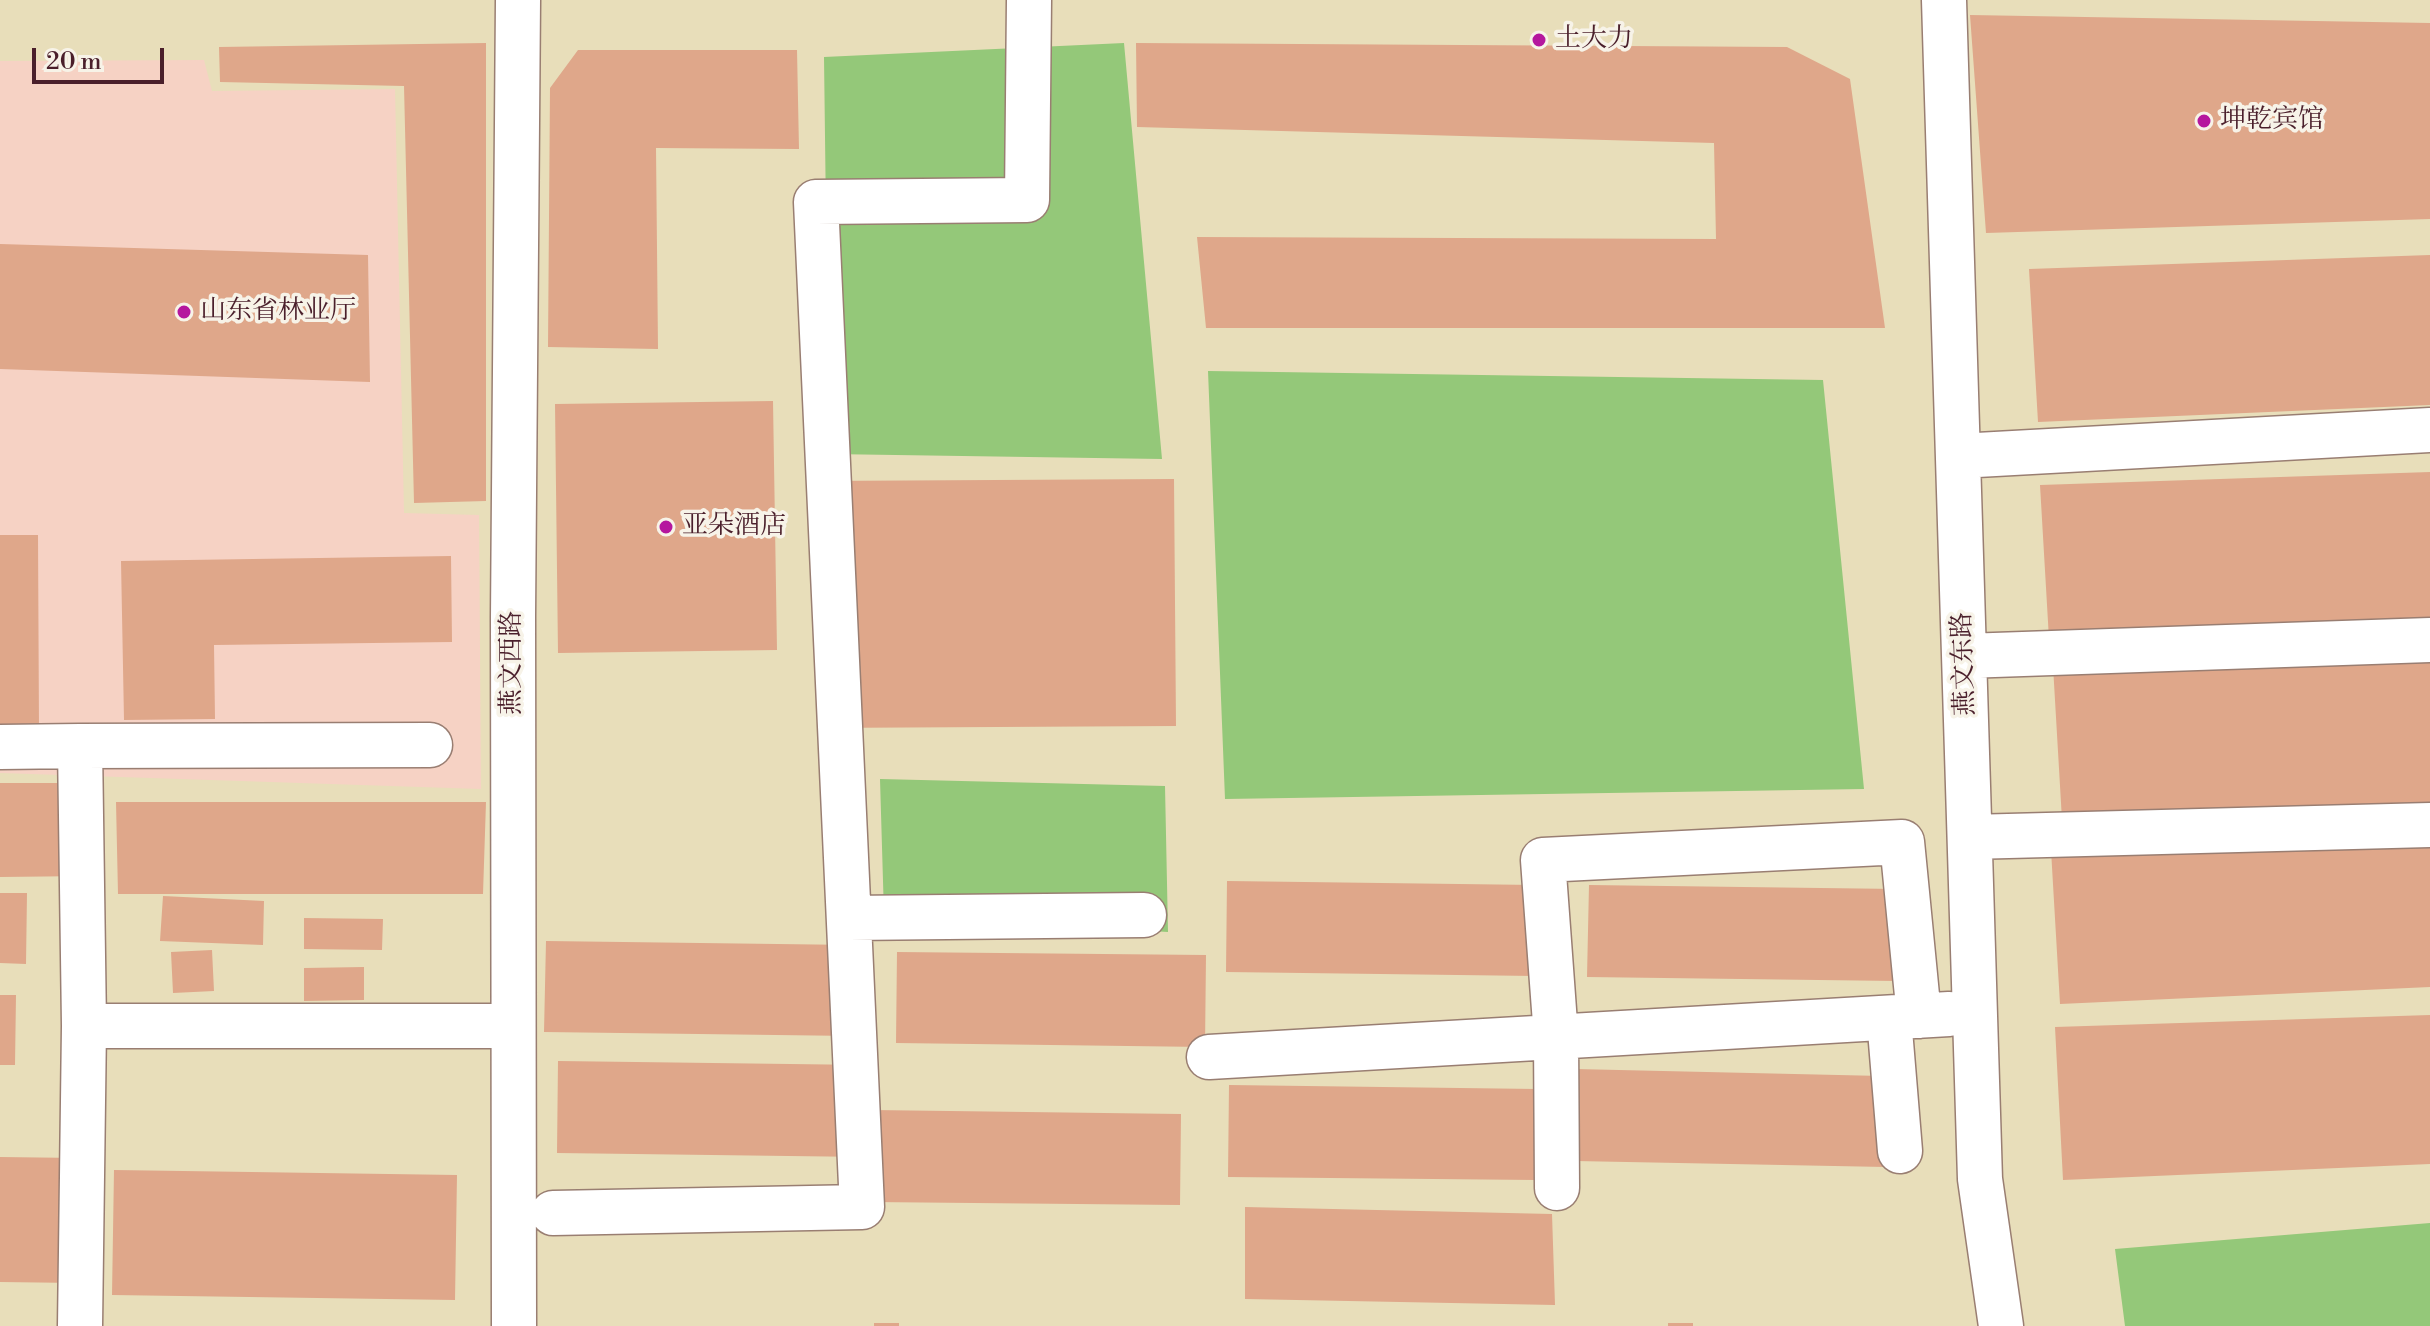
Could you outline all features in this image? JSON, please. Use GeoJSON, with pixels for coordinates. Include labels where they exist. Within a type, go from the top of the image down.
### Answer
{"type":"FeatureCollection","features":[{"type":"Feature","properties":{"kind":"street","name":"燕文西路"},"geometry":{"type":"LineString","coordinates":[[514,1326],[513,616],[518,0]]}},
{"type":"Feature","properties":{"kind":"street"},"geometry":{"type":"LineString","coordinates":[[553,1213],[862,1207],[816,202],[1027,200],[1029,0]]}},
{"type":"Feature","properties":{"kind":"street","name":"燕文东路"},"geometry":{"type":"LineString","coordinates":[[1944,0],[1980,1179],[2001,1326]]}},
{"type":"Feature","properties":{"kind":"street"},"geometry":{"type":"LineString","coordinates":[[1959,456],[2430,430]]}},
{"type":"Feature","properties":{"kind":"street"},"geometry":{"type":"LineString","coordinates":[[1965,656],[2430,640]]}},
{"type":"Feature","properties":{"kind":"street"},"geometry":{"type":"LineString","coordinates":[[0,747],[430,745]]}},
{"type":"Feature","properties":{"kind":"street"},"geometry":{"type":"LineString","coordinates":[[80,746],[84,1026],[80,1326]]}},
{"type":"Feature","properties":{"kind":"street"},"geometry":{"type":"LineString","coordinates":[[1970,837],[2430,825]]}},
{"type":"Feature","properties":{"kind":"street"},"geometry":{"type":"LineString","coordinates":[[1557,1188],[1556,1037],[1543,860],[1902,842],[1904,1017],[1900,1151]]}},
{"type":"Feature","properties":{"kind":"street"},"geometry":{"type":"LineString","coordinates":[[849,918],[1144,915]]}},
{"type":"Feature","properties":{"kind":"street"},"geometry":{"type":"LineString","coordinates":[[1209,1057],[1975,1012]]}},
{"type":"Feature","properties":{"kind":"street"},"geometry":{"type":"LineString","coordinates":[[84,1026],[513,1026]]}},
{"type":"Feature","properties":{"kind":"shaded area"},"geometry":{"type":"Polygon","coordinates":[[[204,60],[212,91],[395,89],[404,513],[479,515],[481,789],[0,773],[0,61],[204,60]]]}},
{"type":"Feature","properties":{"kind":"green space"},"geometry":{"type":"Polygon","coordinates":[[[1124,43],[1162,459],[829,454],[824,57],[1124,43]]]}},
{"type":"Feature","properties":{"kind":"green space"},"geometry":{"type":"Polygon","coordinates":[[[1208,371],[1823,380],[1864,789],[1225,799],[1208,371]]]}},
{"type":"Feature","properties":{"kind":"green space"},"geometry":{"type":"Polygon","coordinates":[[[880,779],[1165,786],[1168,932],[884,915],[880,779]]]}},
{"type":"Feature","properties":{"kind":"green space"},"geometry":{"type":"Polygon","coordinates":[[[2430,1223],[2430,1326],[2125,1326],[2115,1249],[2430,1223]]]}},
{"type":"Feature","properties":{"kind":"building","name":"坤乾宾馆"},"geometry":{"type":"Polygon","coordinates":[[[1970,15],[2430,23],[2430,219],[1986,233],[1970,15]]]}},
{"type":"Feature","properties":{"kind":"building"},"geometry":{"type":"Polygon","coordinates":[[[486,43],[486,501],[414,503],[404,86],[220,82],[219,47],[486,43]]]}},
{"type":"Feature","properties":{"kind":"building"},"geometry":{"type":"Polygon","coordinates":[[[1136,43],[1787,47],[1850,79],[1885,328],[1206,328],[1197,237],[1716,239],[1714,143],[1137,127],[1136,43]]]}},
{"type":"Feature","properties":{"kind":"building"},"geometry":{"type":"Polygon","coordinates":[[[578,50],[797,50],[799,149],[656,148],[658,349],[548,347],[550,88],[578,50]]]}},
{"type":"Feature","properties":{"kind":"building","name":"山东省林业厅"},"geometry":{"type":"Polygon","coordinates":[[[0,244],[368,255],[370,382],[0,369],[0,244]]]}},
{"type":"Feature","properties":{"kind":"building"},"geometry":{"type":"Polygon","coordinates":[[[2430,255],[2430,405],[2038,422],[2029,269],[2430,255]]]}},
{"type":"Feature","properties":{"kind":"building","name":"亚朵酒店"},"geometry":{"type":"Polygon","coordinates":[[[773,401],[777,650],[558,653],[555,404],[773,401]]]}},
{"type":"Feature","properties":{"kind":"building"},"geometry":{"type":"Polygon","coordinates":[[[2430,472],[2430,622],[2049,639],[2040,485],[2430,472]]]}},
{"type":"Feature","properties":{"kind":"building"},"geometry":{"type":"Polygon","coordinates":[[[1174,479],[1176,726],[817,728],[816,481],[1174,479]]]}},
{"type":"Feature","properties":{"kind":"building"},"geometry":{"type":"Polygon","coordinates":[[[0,535],[38,535],[39,731],[0,731],[0,535]]]}},
{"type":"Feature","properties":{"kind":"building"},"geometry":{"type":"Polygon","coordinates":[[[451,556],[452,642],[214,645],[215,719],[124,720],[121,561],[451,556]]]}},
{"type":"Feature","properties":{"kind":"building"},"geometry":{"type":"Polygon","coordinates":[[[2430,653],[2430,803],[2062,820],[2053,666],[2430,653]]]}},
{"type":"Feature","properties":{"kind":"building"},"geometry":{"type":"Polygon","coordinates":[[[0,783],[91,783],[88,876],[0,877],[0,783]]]}},
{"type":"Feature","properties":{"kind":"building"},"geometry":{"type":"Polygon","coordinates":[[[116,802],[486,802],[483,894],[118,894],[116,802]]]}},
{"type":"Feature","properties":{"kind":"building"},"geometry":{"type":"Polygon","coordinates":[[[2430,837],[2430,987],[2060,1004],[2051,850],[2430,837]]]}},
{"type":"Feature","properties":{"kind":"building"},"geometry":{"type":"Polygon","coordinates":[[[1227,881],[1536,885],[1535,976],[1226,972],[1227,881]]]}},
{"type":"Feature","properties":{"kind":"building"},"geometry":{"type":"Polygon","coordinates":[[[1589,885],[1898,889],[1896,981],[1587,977],[1589,885]]]}},
{"type":"Feature","properties":{"kind":"building"},"geometry":{"type":"Polygon","coordinates":[[[0,893],[27,893],[26,964],[0,963],[0,893]]]}},
{"type":"Feature","properties":{"kind":"building"},"geometry":{"type":"Polygon","coordinates":[[[163,896],[264,901],[263,945],[160,941],[163,896]]]}},
{"type":"Feature","properties":{"kind":"building"},"geometry":{"type":"Polygon","coordinates":[[[304,918],[383,919],[382,950],[304,949],[304,918]]]}},
{"type":"Feature","properties":{"kind":"building"},"geometry":{"type":"Polygon","coordinates":[[[546,941],[854,945],[853,1036],[544,1032],[546,941]]]}},
{"type":"Feature","properties":{"kind":"building"},"geometry":{"type":"Polygon","coordinates":[[[212,950],[214,991],[173,993],[171,952],[212,950]]]}},
{"type":"Feature","properties":{"kind":"building"},"geometry":{"type":"Polygon","coordinates":[[[897,952],[1206,955],[1205,1047],[896,1043],[897,952]]]}},
{"type":"Feature","properties":{"kind":"building"},"geometry":{"type":"Polygon","coordinates":[[[364,967],[364,1000],[304,1001],[304,968],[364,967]]]}},
{"type":"Feature","properties":{"kind":"building"},"geometry":{"type":"Polygon","coordinates":[[[0,995],[16,995],[15,1065],[0,1065],[0,995]]]}},
{"type":"Feature","properties":{"kind":"building"},"geometry":{"type":"Polygon","coordinates":[[[2430,1015],[2430,1164],[2063,1180],[2055,1027],[2430,1015]]]}},
{"type":"Feature","properties":{"kind":"building"},"geometry":{"type":"Polygon","coordinates":[[[558,1061],[867,1065],[866,1157],[557,1153],[558,1061]]]}},
{"type":"Feature","properties":{"kind":"building"},"geometry":{"type":"Polygon","coordinates":[[[1575,1069],[1882,1076],[1886,1167],[1575,1161],[1575,1069]]]}},
{"type":"Feature","properties":{"kind":"building"},"geometry":{"type":"Polygon","coordinates":[[[1229,1085],[1537,1089],[1536,1180],[1228,1177],[1229,1085]]]}},
{"type":"Feature","properties":{"kind":"building"},"geometry":{"type":"Polygon","coordinates":[[[872,1110],[1181,1114],[1180,1205],[871,1202],[872,1110]]]}},
{"type":"Feature","properties":{"kind":"building"},"geometry":{"type":"Polygon","coordinates":[[[0,1157],[79,1158],[77,1283],[0,1282],[0,1157]]]}},
{"type":"Feature","properties":{"kind":"building"},"geometry":{"type":"Polygon","coordinates":[[[114,1170],[457,1175],[455,1300],[112,1295],[114,1170]]]}},
{"type":"Feature","properties":{"kind":"building"},"geometry":{"type":"Polygon","coordinates":[[[1245,1207],[1552,1214],[1555,1305],[1245,1299],[1245,1207]]]}},
{"type":"Feature","properties":{"kind":"building"},"geometry":{"type":"Polygon","coordinates":[[[874,1323],[899,1323],[899,1326],[874,1326],[874,1323]]]}},
{"type":"Feature","properties":{"kind":"building"},"geometry":{"type":"Polygon","coordinates":[[[1668,1323],[1693,1323],[1693,1326],[1668,1326],[1668,1323]]]}},
{"type":"Feature","properties":{"kind":"place","name":"土大力"},"geometry":{"type":"Point","coordinates":[1539,40]}},
{"type":"Feature","properties":{"kind":"place","name":"坤乾宾馆"},"geometry":{"type":"Point","coordinates":[2204,121]}},
{"type":"Feature","properties":{"kind":"place","name":"山东省林业厅"},"geometry":{"type":"Point","coordinates":[184,312]}},
{"type":"Feature","properties":{"kind":"place","name":"亚朵酒店"},"geometry":{"type":"Point","coordinates":[666,527]}}]}
